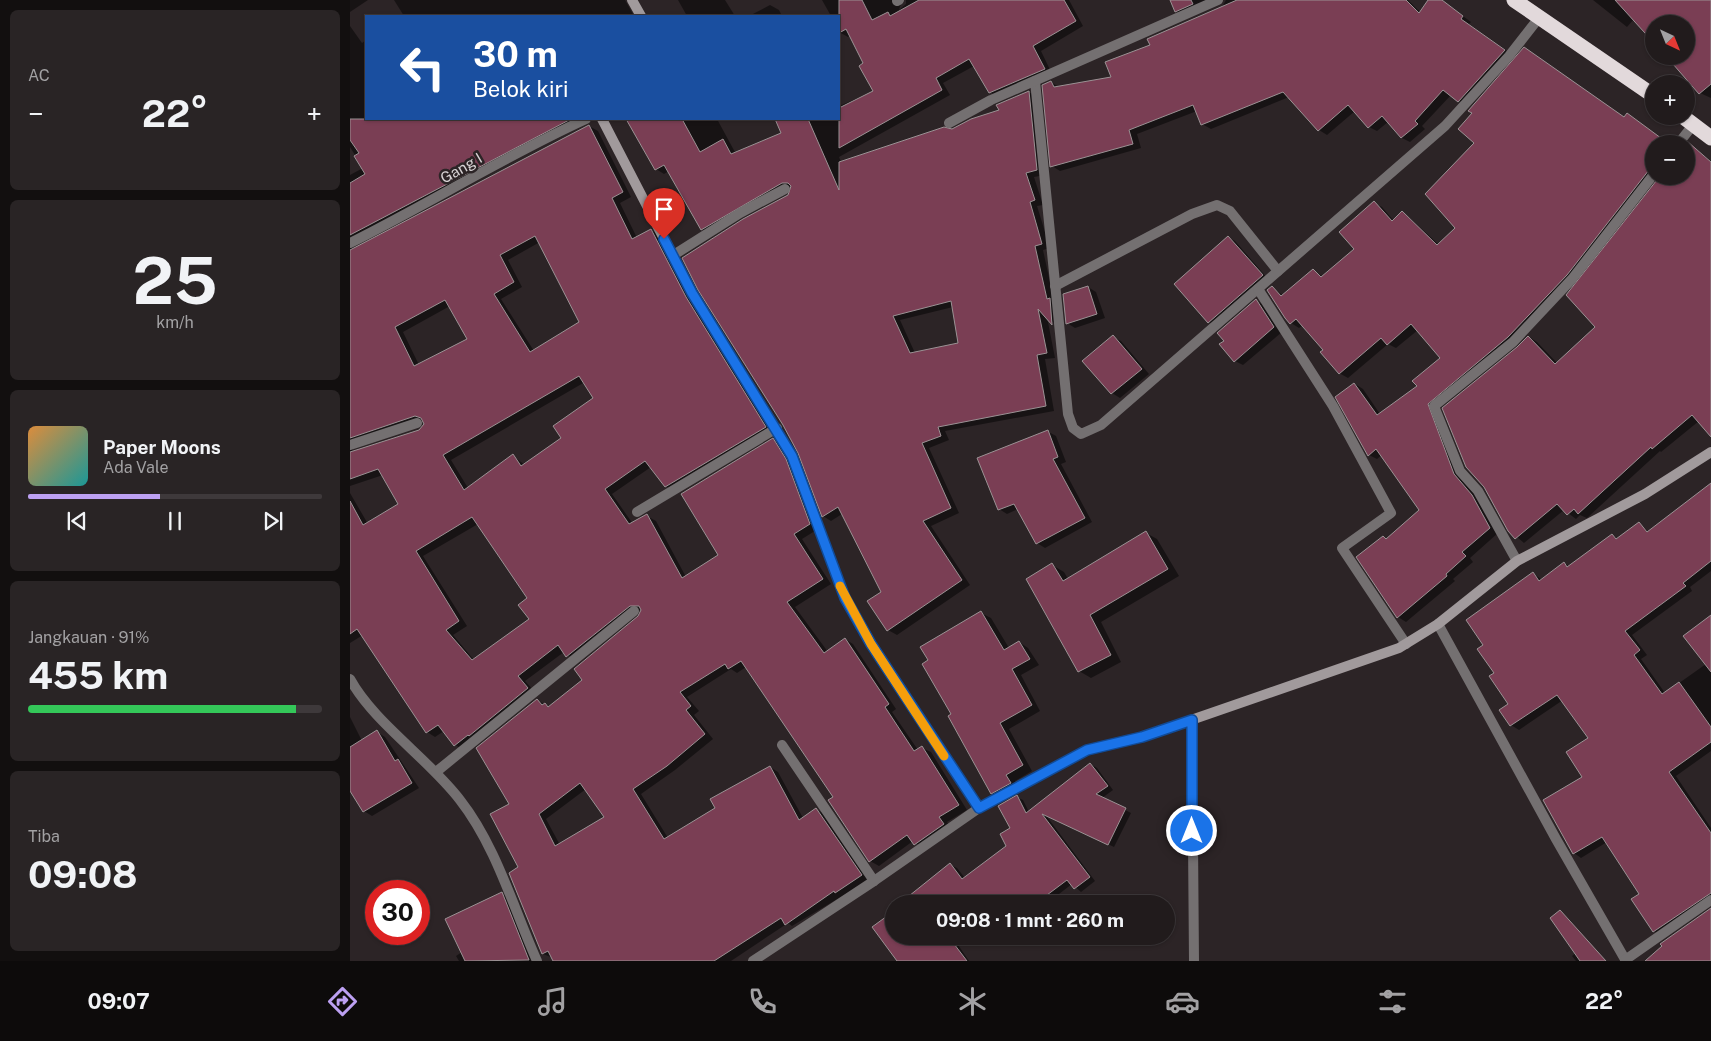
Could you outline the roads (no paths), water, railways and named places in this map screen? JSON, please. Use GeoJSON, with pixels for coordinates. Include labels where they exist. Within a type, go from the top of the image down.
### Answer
{"type":"FeatureCollection","features":[{"type":"Feature","properties":{"kind":"highway"},"geometry":{"type":"LineString","coordinates":[[1514,0],[1538,19],[1645,90]]}},
{"type":"Feature","properties":{"kind":"highway"},"geometry":{"type":"LineString","coordinates":[[1693,125],[1711,138]]}},
{"type":"Feature","properties":{"kind":"street"},"geometry":{"type":"LineString","coordinates":[[632,0],[640,15]]}},
{"type":"Feature","properties":{"kind":"street"},"geometry":{"type":"LineString","coordinates":[[949,123],[991,100],[1218,0]]}},
{"type":"Feature","properties":{"kind":"street"},"geometry":{"type":"LineString","coordinates":[[1035,81],[1068,414],[1073,428],[1081,434],[1101,425],[1445,126],[1509,56],[1538,19]]}},
{"type":"Feature","properties":{"kind":"street","name":"Gang I"},"geometry":{"type":"LineString","coordinates":[[350,243],[419,209],[534,143],[584,120]]}},
{"type":"Feature","properties":{"kind":"street"},"geometry":{"type":"LineString","coordinates":[[603,120],[672,256],[702,310],[792,456],[845,598],[871,644],[979,808]]}},
{"type":"Feature","properties":{"kind":"street"},"geometry":{"type":"LineString","coordinates":[[1517,562],[1478,491],[1460,471],[1434,406],[1513,342],[1572,280],[1645,185]]}},
{"type":"Feature","properties":{"kind":"street"},"geometry":{"type":"LineString","coordinates":[[672,256],[740,212],[786,189]]}},
{"type":"Feature","properties":{"kind":"street"},"geometry":{"type":"LineString","coordinates":[[1055,286],[1192,214],[1217,205],[1230,212],[1278,271]]}},
{"type":"Feature","properties":{"kind":"street"},"geometry":{"type":"LineString","coordinates":[[1258,289],[1333,406],[1391,513],[1342,548],[1406,644]]}},
{"type":"Feature","properties":{"kind":"street"},"geometry":{"type":"LineString","coordinates":[[350,446],[417,423]]}},
{"type":"Feature","properties":{"kind":"street"},"geometry":{"type":"LineString","coordinates":[[637,512],[776,428]]}},
{"type":"Feature","properties":{"kind":"street"},"geometry":{"type":"LineString","coordinates":[[759,960],[979,808],[1087,750],[1142,737],[1406,644],[1438,624],[1517,562],[1645,494],[1711,452]]}},
{"type":"Feature","properties":{"kind":"street"},"geometry":{"type":"LineString","coordinates":[[436,772],[634,610]]}},
{"type":"Feature","properties":{"kind":"street"},"geometry":{"type":"LineString","coordinates":[[1438,624],[1561,847],[1626,960],[1711,900]]}},
{"type":"Feature","properties":{"kind":"street"},"geometry":{"type":"LineString","coordinates":[[350,679],[355,688],[391,728],[436,772],[473,818],[486,842],[537,961]]}},
{"type":"Feature","properties":{"kind":"street"},"geometry":{"type":"LineString","coordinates":[[1192,720],[1194,961]]}},
{"type":"Feature","properties":{"kind":"street"},"geometry":{"type":"LineString","coordinates":[[782,744],[874,882]]}}]}
